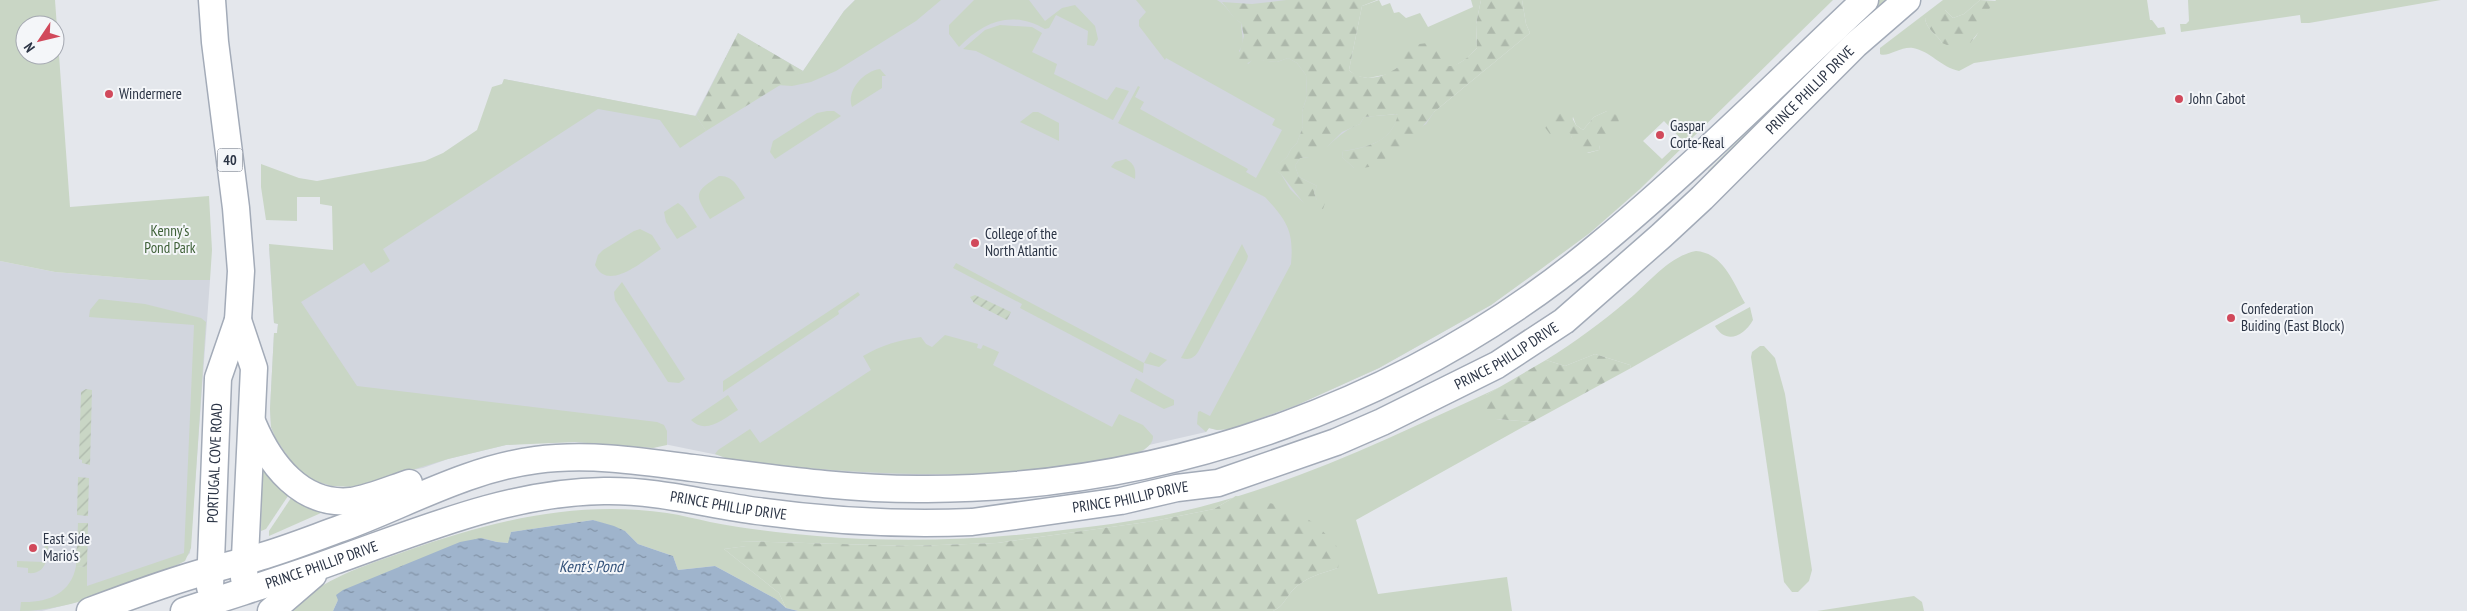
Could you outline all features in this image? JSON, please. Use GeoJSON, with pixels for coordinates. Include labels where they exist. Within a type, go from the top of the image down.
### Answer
{"type":"FeatureCollection","features":[{"type":"Feature","properties":{"kind":"main road","name":"PORTUGAL COVE ROAD"},"geometry":{"type":"LineString","coordinates":[[209,607],[218,378],[238,320],[241,271],[236,208],[215,42],[212,0]]}},
{"type":"Feature","properties":{"kind":"main road","name":"PRINCE PHILLIP DRIVE"},"geometry":{"type":"LineString","coordinates":[[90,611],[211,570],[244,562],[365,519],[420,495],[484,471],[541,459],[602,458],[837,486],[959,489],[1046,482],[1125,471],[1272,430],[1345,401],[1434,358],[1506,314],[1540,290],[1597,247],[1696,162],[1865,0]]}},
{"type":"Feature","properties":{"kind":"main road","name":"PRINCE PHILLIP DRIVE"},"geometry":{"type":"LineString","coordinates":[[184,611],[243,601],[327,564],[464,515],[512,502],[557,494],[607,490],[643,493],[818,519],[892,522],[972,522],[1122,501],[1177,488],[1218,483],[1301,455],[1382,422],[1497,365],[1564,321],[1702,198],[1855,45],[1907,0]]}},
{"type":"Feature","properties":{"kind":"main road","name":"PORTUGAL COVE ROAD"},"geometry":{"type":"LineString","coordinates":[[238,320],[254,368],[243,601]]}},
{"type":"Feature","properties":{"kind":"main road"},"geometry":{"type":"LineString","coordinates":[[252,423],[262,446],[285,476],[309,494],[320,498],[350,501],[461,465],[484,471]]}},
{"type":"Feature","properties":{"kind":"main road"},"geometry":{"type":"LineString","coordinates":[[271,611],[327,564]]}},
{"type":"Feature","properties":{"kind":"shaded area","name":"College of the North Atlantic"},"geometry":{"type":"Polygon","coordinates":[[[855,0],[1359,0],[1340,118],[1434,112],[1591,232],[1491,305],[1379,368],[1297,405],[1230,429],[1217,430],[1209,428],[1206,432],[1149,445],[1142,452],[927,475],[904,475],[854,473],[757,463],[664,444],[653,448],[575,442],[534,443],[506,445],[448,459],[423,468],[332,486],[321,483],[276,439],[271,427],[270,409],[274,333],[277,333],[278,324],[274,323],[269,248],[374,260],[375,210],[490,134],[504,79],[695,116],[738,33],[803,71],[844,11],[855,0]]]}},
{"type":"Feature","properties":{"kind":"shaded area"},"geometry":{"type":"Polygon","coordinates":[[[0,261],[55,272],[150,280],[210,280],[190,553],[179,564],[77,602],[42,611],[0,611],[0,261]]]}},
{"type":"Feature","properties":{"kind":"green space","name":"Kenny's Pond Park"},"geometry":{"type":"Polygon","coordinates":[[[0,0],[55,0],[56,15],[15,15],[15,65],[60,65],[70,207],[209,196],[212,250],[210,280],[150,280],[55,272],[0,261],[0,0]]]}},
{"type":"Feature","properties":{"kind":"green space"},"geometry":{"type":"Polygon","coordinates":[[[855,0],[941,0],[916,21],[836,71],[811,82],[792,86],[777,85],[803,71],[844,11],[855,0]]]}},
{"type":"Feature","properties":{"kind":"green space"},"geometry":{"type":"Polygon","coordinates":[[[974,0],[1029,0],[1045,21],[1062,8],[1075,5],[1095,26],[1098,39],[1094,46],[1087,45],[1088,31],[1056,15],[1049,28],[1045,29],[1021,20],[1009,19],[999,21],[978,31],[959,47],[949,34],[949,25],[974,0]]]}},
{"type":"Feature","properties":{"kind":"green space"},"geometry":{"type":"Polygon","coordinates":[[[1136,0],[1217,0],[1241,23],[1243,41],[1239,51],[1248,64],[1253,59],[1277,62],[1288,58],[1297,63],[1306,75],[1307,96],[1302,112],[1303,126],[1297,143],[1287,157],[1273,169],[1281,174],[1290,189],[1308,207],[1317,200],[1314,193],[1317,186],[1299,177],[1295,166],[1300,158],[1308,157],[1323,150],[1343,133],[1360,124],[1364,117],[1399,114],[1391,131],[1378,142],[1343,151],[1342,157],[1354,168],[1426,124],[1434,112],[1530,33],[1526,24],[1522,0],[1833,0],[1640,189],[1591,232],[1491,305],[1379,368],[1297,405],[1230,429],[1217,430],[1209,428],[1206,432],[1197,424],[1198,412],[1200,411],[1210,416],[1291,264],[1290,235],[1284,220],[1265,197],[1118,123],[1138,86],[1140,87],[1135,97],[1144,102],[1140,109],[1248,169],[1246,172],[1256,178],[1282,130],[1272,125],[1275,119],[1166,58],[1165,60],[1139,26],[1139,20],[1146,12],[1136,0]],[[1607,111],[1594,117],[1583,130],[1576,125],[1573,117],[1572,138],[1574,142],[1588,153],[1599,150],[1600,141],[1604,135],[1607,111]],[[1664,121],[1643,141],[1662,159],[1682,140],[1664,121]]]}},
{"type":"Feature","properties":{"kind":"green space"},"geometry":{"type":"Polygon","coordinates":[[[1286,0],[1377,0],[1362,6],[1349,70],[1361,77],[1367,78],[1374,78],[1392,71],[1398,67],[1400,55],[1419,44],[1437,42],[1443,54],[1443,66],[1453,66],[1462,62],[1477,48],[1476,24],[1481,0],[1522,0],[1526,24],[1530,33],[1434,112],[1405,144],[1377,164],[1354,168],[1342,157],[1343,151],[1361,148],[1378,142],[1391,131],[1398,114],[1364,117],[1360,124],[1342,132],[1317,157],[1300,158],[1295,166],[1299,177],[1317,186],[1314,193],[1317,200],[1325,203],[1323,209],[1309,210],[1281,174],[1272,169],[1287,157],[1297,143],[1303,126],[1302,112],[1307,96],[1306,75],[1297,63],[1288,58],[1277,62],[1253,60],[1241,67],[1236,65],[1244,36],[1241,23],[1235,19],[1222,2],[1252,4],[1286,0]]]}},
{"type":"Feature","properties":{"kind":"green space"},"geometry":{"type":"Polygon","coordinates":[[[1379,0],[1382,6],[1390,3],[1394,13],[1399,12],[1406,18],[1420,13],[1428,27],[1473,7],[1471,0],[1481,0],[1476,24],[1477,48],[1466,59],[1453,67],[1398,67],[1389,74],[1368,78],[1356,76],[1349,70],[1362,6],[1379,0]]]}},
{"type":"Feature","properties":{"kind":"green space"},"geometry":{"type":"Polygon","coordinates":[[[1877,0],[1903,0],[1708,173],[1708,171],[1877,0]]]}},
{"type":"Feature","properties":{"kind":"green space"},"geometry":{"type":"Polygon","coordinates":[[[1943,0],[1980,0],[1964,14],[1953,18],[1945,10],[1925,19],[1928,26],[1942,43],[1971,41],[1978,34],[1985,14],[1996,0],[2147,0],[2150,20],[2158,28],[2164,27],[2166,34],[1974,63],[1959,71],[1925,52],[1913,48],[1883,55],[1880,54],[1880,48],[1943,0]]]}},
{"type":"Feature","properties":{"kind":"green space"},"geometry":{"type":"Polygon","coordinates":[[[1980,0],[1997,1],[1987,11],[1982,28],[1970,43],[1947,45],[1942,43],[1926,23],[1925,19],[1935,10],[1945,10],[1953,18],[1964,14],[1980,0]]]}},
{"type":"Feature","properties":{"kind":"green space"},"geometry":{"type":"Polygon","coordinates":[[[2188,0],[2441,0],[2309,23],[2301,23],[2300,15],[2181,32],[2180,24],[2186,24],[2189,21],[2188,0]]]}},
{"type":"Feature","properties":{"kind":"green space"},"geometry":{"type":"Polygon","coordinates":[[[1000,25],[1032,27],[1042,33],[1032,52],[1057,64],[1054,74],[1107,100],[1116,87],[1129,91],[1113,120],[976,51],[963,49],[985,30],[1000,25]]]}},
{"type":"Feature","properties":{"kind":"green space"},"geometry":{"type":"Polygon","coordinates":[[[738,33],[803,71],[706,131],[696,116],[738,33]]]}},
{"type":"Feature","properties":{"kind":"green space"},"geometry":{"type":"Polygon","coordinates":[[[880,69],[886,76],[882,76],[882,88],[852,107],[852,94],[858,82],[868,73],[880,69]]]}},
{"type":"Feature","properties":{"kind":"green space"},"geometry":{"type":"Polygon","coordinates":[[[504,79],[696,116],[706,131],[680,148],[660,120],[598,109],[383,249],[390,261],[371,273],[364,263],[301,302],[357,386],[657,422],[664,425],[667,431],[667,445],[653,448],[575,442],[506,445],[448,459],[356,487],[332,486],[312,480],[297,470],[276,439],[271,427],[270,409],[274,333],[277,333],[278,324],[274,323],[269,244],[333,250],[332,206],[320,204],[320,197],[297,197],[297,221],[266,220],[261,187],[261,164],[299,178],[317,181],[425,161],[443,153],[477,130],[492,87],[502,84],[504,79]]]}},
{"type":"Feature","properties":{"kind":"green space"},"geometry":{"type":"Polygon","coordinates":[[[1555,108],[1567,109],[1576,125],[1583,130],[1594,117],[1607,111],[1617,115],[1619,121],[1602,141],[1599,150],[1578,155],[1570,133],[1552,137],[1544,126],[1546,116],[1555,108]]]}},
{"type":"Feature","properties":{"kind":"green space"},"geometry":{"type":"Polygon","coordinates":[[[834,111],[841,116],[775,159],[770,152],[773,141],[817,113],[834,111]]]}},
{"type":"Feature","properties":{"kind":"green space"},"geometry":{"type":"Polygon","coordinates":[[[1033,112],[1038,112],[1059,123],[1059,141],[1020,122],[1033,112]]]}},
{"type":"Feature","properties":{"kind":"green space"},"geometry":{"type":"Polygon","coordinates":[[[1126,159],[1134,168],[1135,179],[1111,167],[1115,162],[1126,159]]]}},
{"type":"Feature","properties":{"kind":"green space"},"geometry":{"type":"Polygon","coordinates":[[[719,176],[728,177],[732,180],[745,198],[710,219],[701,204],[699,194],[705,186],[719,176]]]}},
{"type":"Feature","properties":{"kind":"green space"},"geometry":{"type":"Polygon","coordinates":[[[678,203],[697,227],[677,239],[666,222],[664,212],[678,203]]]}},
{"type":"Feature","properties":{"kind":"green space"},"geometry":{"type":"Polygon","coordinates":[[[640,229],[652,235],[661,249],[626,272],[608,276],[601,273],[595,265],[598,255],[603,250],[640,229]]]}},
{"type":"Feature","properties":{"kind":"green space"},"geometry":{"type":"Polygon","coordinates":[[[1242,244],[1248,256],[1247,260],[1198,352],[1191,358],[1181,358],[1242,244]]]}},
{"type":"Feature","properties":{"kind":"green space"},"geometry":{"type":"Polygon","coordinates":[[[1696,251],[1713,257],[1720,263],[1745,303],[1631,368],[1630,365],[1595,354],[1565,366],[1546,360],[1608,316],[1668,264],[1677,258],[1696,251]]]}},
{"type":"Feature","properties":{"kind":"green space"},"geometry":{"type":"Polygon","coordinates":[[[956,263],[1144,363],[1143,373],[1020,308],[1022,304],[953,268],[956,263]]]}},
{"type":"Feature","properties":{"kind":"green space"},"geometry":{"type":"Polygon","coordinates":[[[622,282],[685,379],[679,383],[668,382],[615,300],[614,292],[622,282]]]}},
{"type":"Feature","properties":{"kind":"green space"},"geometry":{"type":"Polygon","coordinates":[[[858,292],[860,295],[838,311],[839,314],[723,392],[723,381],[858,292]]]}},
{"type":"Feature","properties":{"kind":"green space"},"geometry":{"type":"Polygon","coordinates":[[[975,295],[1011,312],[1007,320],[974,303],[970,297],[975,295]]]}},
{"type":"Feature","properties":{"kind":"green space"},"geometry":{"type":"Polygon","coordinates":[[[99,299],[145,304],[201,318],[206,322],[191,548],[185,561],[101,595],[61,606],[20,611],[21,602],[40,601],[63,590],[69,584],[76,566],[87,567],[87,586],[184,553],[194,325],[89,317],[90,310],[99,299]]]}},
{"type":"Feature","properties":{"kind":"green space"},"geometry":{"type":"Polygon","coordinates":[[[1750,307],[1753,320],[1740,334],[1729,337],[1719,332],[1715,326],[1750,307]]]}},
{"type":"Feature","properties":{"kind":"green space"},"geometry":{"type":"Polygon","coordinates":[[[945,335],[978,344],[977,348],[981,349],[983,345],[999,352],[993,365],[1112,427],[1119,414],[1143,425],[1153,436],[1151,443],[1146,449],[1137,453],[1116,458],[1025,471],[980,474],[872,473],[728,459],[715,454],[718,450],[750,429],[760,443],[871,370],[863,356],[870,352],[891,344],[921,337],[926,344],[932,347],[945,335]]]}},
{"type":"Feature","properties":{"kind":"green space"},"geometry":{"type":"Polygon","coordinates":[[[1760,346],[1764,346],[1775,358],[1785,394],[1812,570],[1809,581],[1798,592],[1792,592],[1784,582],[1751,357],[1752,352],[1760,346]]]}},
{"type":"Feature","properties":{"kind":"green space"},"geometry":{"type":"Polygon","coordinates":[[[1150,352],[1167,360],[1159,367],[1144,363],[1150,352]]]}},
{"type":"Feature","properties":{"kind":"green space"},"geometry":{"type":"Polygon","coordinates":[[[1595,354],[1630,365],[1631,368],[1532,422],[1496,419],[1481,414],[1475,404],[1486,395],[1546,360],[1565,366],[1595,354]]]}},
{"type":"Feature","properties":{"kind":"green space"},"geometry":{"type":"Polygon","coordinates":[[[1136,378],[1174,400],[1174,405],[1164,409],[1130,391],[1136,378]]]}},
{"type":"Feature","properties":{"kind":"green space"},"geometry":{"type":"Polygon","coordinates":[[[1500,387],[1486,395],[1496,419],[1532,422],[1356,520],[1378,594],[1507,577],[1512,611],[1273,611],[1282,605],[1296,586],[1313,576],[1338,568],[1237,497],[1353,454],[1500,387]]]}},
{"type":"Feature","properties":{"kind":"green space"},"geometry":{"type":"Polygon","coordinates":[[[86,389],[92,390],[90,465],[82,463],[82,460],[79,459],[81,392],[86,389]]]}},
{"type":"Feature","properties":{"kind":"green space"},"geometry":{"type":"Polygon","coordinates":[[[728,395],[738,410],[709,426],[697,424],[691,420],[728,395]]]}},
{"type":"Feature","properties":{"kind":"green space"},"geometry":{"type":"Polygon","coordinates":[[[262,464],[290,493],[266,529],[261,531],[262,464]]]}},
{"type":"Feature","properties":{"kind":"green space"},"geometry":{"type":"Polygon","coordinates":[[[78,477],[89,478],[88,516],[77,515],[78,477]]]}},
{"type":"Feature","properties":{"kind":"green space"},"geometry":{"type":"Polygon","coordinates":[[[293,495],[330,509],[269,536],[269,531],[293,495]]]}},
{"type":"Feature","properties":{"kind":"green space"},"geometry":{"type":"Polygon","coordinates":[[[1236,496],[1283,507],[1308,519],[1331,539],[1342,553],[1338,568],[1313,576],[1296,586],[1282,605],[1273,611],[798,611],[786,608],[779,593],[724,549],[746,546],[739,541],[911,546],[997,543],[1154,521],[1214,509],[1236,496]]]}},
{"type":"Feature","properties":{"kind":"green space"},"geometry":{"type":"Polygon","coordinates":[[[1233,498],[1214,509],[1154,521],[997,543],[911,546],[740,541],[747,546],[724,549],[779,593],[786,608],[776,599],[715,566],[678,570],[673,556],[638,544],[625,531],[593,520],[511,532],[509,543],[481,538],[338,600],[333,611],[290,611],[303,599],[330,581],[374,562],[438,540],[502,522],[567,511],[633,510],[672,514],[750,529],[804,535],[910,540],[971,538],[1080,528],[1149,518],[1233,498]]]}},
{"type":"Feature","properties":{"kind":"green space"},"geometry":{"type":"Polygon","coordinates":[[[78,523],[88,523],[87,567],[76,566],[78,523]]]}},
{"type":"Feature","properties":{"kind":"green space"},"geometry":{"type":"Polygon","coordinates":[[[45,538],[48,538],[44,567],[35,573],[28,573],[28,568],[17,567],[17,561],[44,562],[45,538]]]}},
{"type":"Feature","properties":{"kind":"green space"},"geometry":{"type":"Polygon","coordinates":[[[1914,596],[1922,602],[1924,611],[1817,611],[1914,596]]]}},
{"type":"Feature","properties":{"kind":"water","name":"Kent's Pond"},"geometry":{"type":"Polygon","coordinates":[[[593,520],[625,531],[638,544],[673,556],[678,570],[715,566],[776,599],[786,608],[798,611],[333,611],[338,600],[336,595],[343,590],[460,542],[481,538],[508,543],[511,532],[593,520]]]}},
{"type":"Feature","properties":{"kind":"place","name":"Windermere"},"geometry":{"type":"Point","coordinates":[109,94]}},
{"type":"Feature","properties":{"kind":"place","name":"John Cabot"},"geometry":{"type":"Point","coordinates":[2179,99]}},
{"type":"Feature","properties":{"kind":"place","name":"Gaspar Corte-Real"},"geometry":{"type":"Point","coordinates":[1660,135]}},
{"type":"Feature","properties":{"kind":"place","name":"College of the North Atlantic"},"geometry":{"type":"Point","coordinates":[975,243]}},
{"type":"Feature","properties":{"kind":"place","name":"Confederation Buiding (East Block)"},"geometry":{"type":"Point","coordinates":[2231,318]}},
{"type":"Feature","properties":{"kind":"place","name":"East Side Mario's"},"geometry":{"type":"Point","coordinates":[33,548]}}]}
